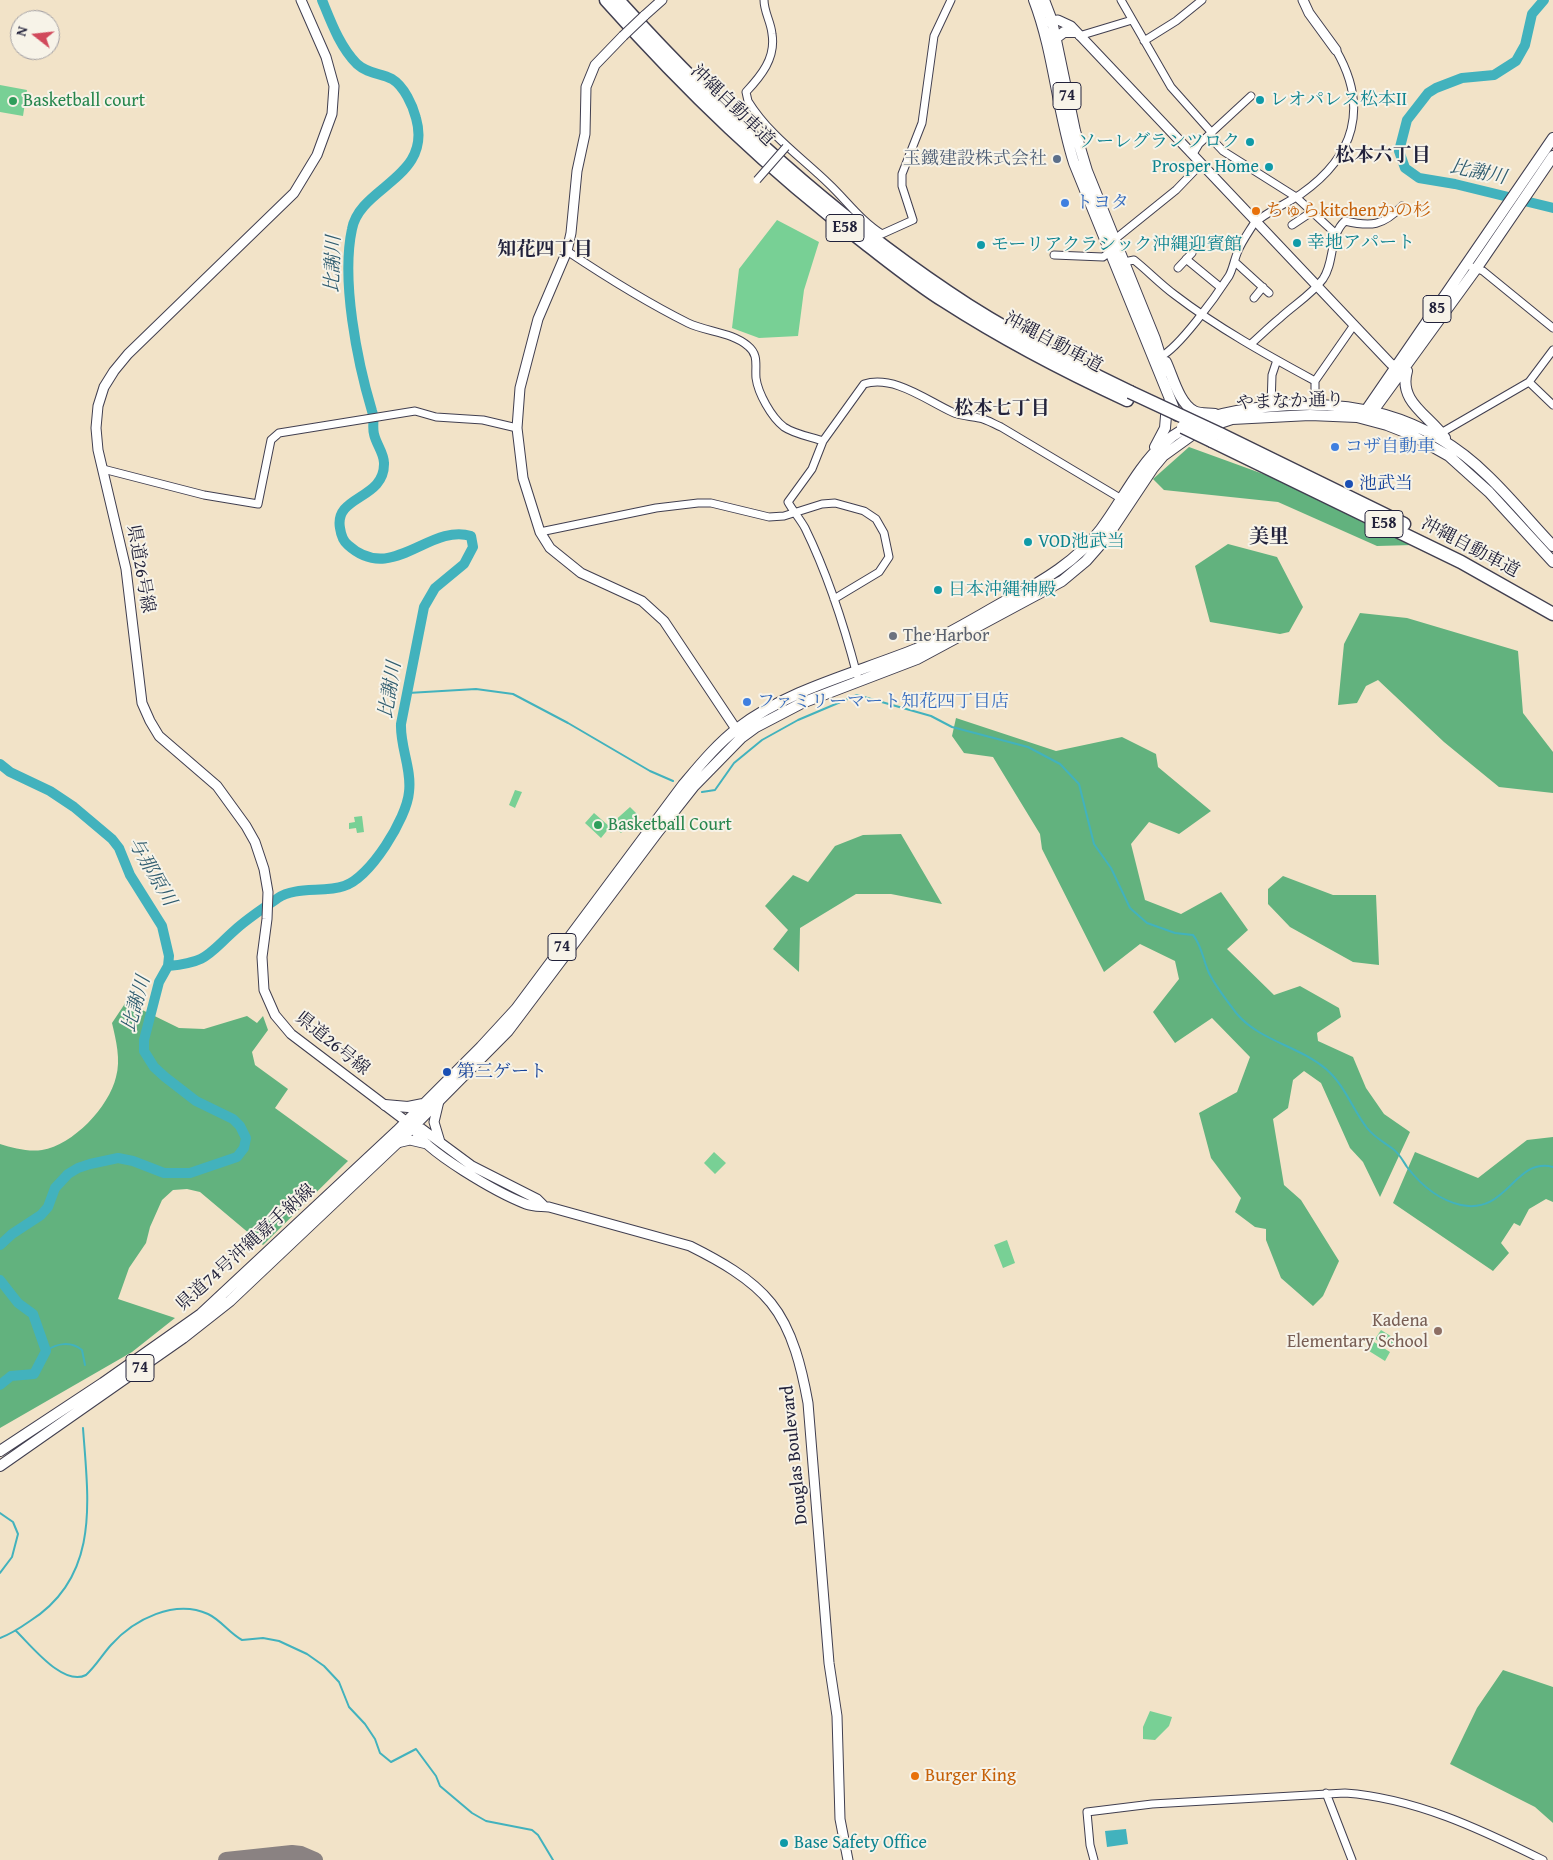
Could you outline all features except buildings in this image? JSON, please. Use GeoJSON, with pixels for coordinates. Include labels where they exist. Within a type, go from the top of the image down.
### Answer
{"type":"FeatureCollection","features":[{"type":"Feature","properties":{"kind":"highway","name":"沖縄自動車道"},"geometry":{"type":"LineString","coordinates":[[606,0],[660,60],[719,120],[850,232],[943,300],[989,330],[1031,354],[1128,396],[1435,539],[1553,605]]}},
{"type":"Feature","properties":{"kind":"highway","name":"沖縄自動車道"},"geometry":{"type":"LineString","coordinates":[[618,0],[668,55],[725,113],[811,190],[854,224],[948,293],[1128,396]]}},
{"type":"Feature","properties":{"kind":"highway","name":"沖縄自動車道"},"geometry":{"type":"LineString","coordinates":[[1216,438],[1461,562],[1553,614]]}},
{"type":"Feature","properties":{"kind":"main road","name":"74"},"geometry":{"type":"LineString","coordinates":[[1034,0],[1056,38],[1075,131],[1114,240],[1162,356],[1186,431]]}},
{"type":"Feature","properties":{"kind":"main road","name":"74"},"geometry":{"type":"LineString","coordinates":[[1044,0],[1065,135],[1084,190],[1163,383],[1186,431]]}},
{"type":"Feature","properties":{"kind":"main road"},"geometry":{"type":"LineString","coordinates":[[1056,38],[1064,32],[1077,34]]}},
{"type":"Feature","properties":{"kind":"main road","name":"85"},"geometry":{"type":"LineString","coordinates":[[1369,413],[1511,211],[1553,138]]}},
{"type":"Feature","properties":{"kind":"main road","name":"85"},"geometry":{"type":"LineString","coordinates":[[1523,193],[1553,156]]}},
{"type":"Feature","properties":{"kind":"main road"},"geometry":{"type":"LineString","coordinates":[[1162,356],[1180,394],[1190,408],[1199,413],[1216,414]]}},
{"type":"Feature","properties":{"kind":"main road"},"geometry":{"type":"LineString","coordinates":[[1403,366],[1403,382],[1408,397],[1448,443]]}},
{"type":"Feature","properties":{"kind":"main road"},"geometry":{"type":"LineString","coordinates":[[1150,457],[1163,433],[1167,416],[1163,383]]}},
{"type":"Feature","properties":{"kind":"main road","name":"やまなか通り"},"geometry":{"type":"LineString","coordinates":[[1186,431],[1216,414],[1271,406],[1315,404],[1369,413],[1414,424],[1448,443],[1487,475],[1553,546]]}},
{"type":"Feature","properties":{"kind":"main road","name":"やまなか通り"},"geometry":{"type":"LineString","coordinates":[[1186,431],[1246,418],[1369,413],[1449,456],[1489,492],[1553,562]]}},
{"type":"Feature","properties":{"kind":"main road","name":"県道74号沖縄嘉手納線"},"geometry":{"type":"LineString","coordinates":[[1126,501],[1150,457],[1186,431]]}},
{"type":"Feature","properties":{"kind":"main road","name":"県道74号沖縄嘉手納線"},"geometry":{"type":"LineString","coordinates":[[0,1466],[183,1338],[230,1301],[397,1143],[424,1104],[516,1009],[683,785],[704,760],[773,706],[857,677],[918,648],[1020,594],[1055,572],[1079,554],[1186,431]]}},
{"type":"Feature","properties":{"kind":"main road","name":"県道74号沖縄嘉手納線"},"geometry":{"type":"LineString","coordinates":[[0,1451],[103,1384],[201,1314],[339,1186],[439,1101],[508,1031],[657,833],[738,734]]}},
{"type":"Feature","properties":{"kind":"main road"},"geometry":{"type":"LineString","coordinates":[[385,1105],[408,1107],[424,1104]]}},
{"type":"Feature","properties":{"kind":"street","name":"県道26号線"},"geometry":{"type":"LineString","coordinates":[[301,0],[326,57],[334,86],[332,114],[324,140],[310,169],[294,193],[128,354],[114,370],[101,396],[96,418],[96,438],[126,569],[140,692],[146,712],[159,736],[217,786],[246,826],[261,860],[268,892],[262,980],[267,1000],[275,1016],[298,1040],[410,1124]]}},
{"type":"Feature","properties":{"kind":"street"},"geometry":{"type":"LineString","coordinates":[[662,0],[622,36],[595,65],[586,87],[585,134],[577,171],[567,251],[538,319],[531,343],[520,388],[517,428],[523,478],[540,532],[550,548],[570,565],[642,601],[664,621],[738,734]]}},
{"type":"Feature","properties":{"kind":"street"},"geometry":{"type":"LineString","coordinates":[[764,0],[772,34],[772,50],[763,74],[746,92],[746,96],[754,111],[786,147],[830,185],[844,202],[882,234],[913,220],[902,186],[902,174],[922,123],[934,36],[951,0]]}},
{"type":"Feature","properties":{"kind":"street"},"geometry":{"type":"LineString","coordinates":[[1121,0],[1171,87],[1211,134],[1223,152],[1296,197],[1310,213],[1336,234]]}},
{"type":"Feature","properties":{"kind":"street"},"geometry":{"type":"LineString","coordinates":[[1144,40],[1176,21],[1202,0]]}},
{"type":"Feature","properties":{"kind":"street"},"geometry":{"type":"LineString","coordinates":[[1162,356],[1175,347],[1229,276],[1238,252],[1256,222],[1296,197],[1335,162],[1350,133],[1354,96],[1347,70],[1336,50],[1309,13],[1303,0]]}},
{"type":"Feature","properties":{"kind":"street"},"geometry":{"type":"LineString","coordinates":[[1077,34],[1132,20]]}},
{"type":"Feature","properties":{"kind":"street"},"geometry":{"type":"LineString","coordinates":[[1047,22],[1064,21],[1392,364],[1403,366]]}},
{"type":"Feature","properties":{"kind":"street"},"geometry":{"type":"LineString","coordinates":[[1193,154],[1251,96]]}},
{"type":"Feature","properties":{"kind":"street"},"geometry":{"type":"LineString","coordinates":[[757,180],[786,147]]}},
{"type":"Feature","properties":{"kind":"street"},"geometry":{"type":"LineString","coordinates":[[1054,255],[1102,257],[1110,252],[1114,240],[1176,190],[1201,164]]}},
{"type":"Feature","properties":{"kind":"street"},"geometry":{"type":"LineString","coordinates":[[1251,344],[1324,278],[1336,234],[1345,222],[1364,226],[1378,224],[1390,218],[1402,206]]}},
{"type":"Feature","properties":{"kind":"street"},"geometry":{"type":"LineString","coordinates":[[1292,226],[1310,213]]}},
{"type":"Feature","properties":{"kind":"street"},"geometry":{"type":"LineString","coordinates":[[567,251],[644,300],[688,323],[701,329],[736,338],[746,344],[756,358],[756,378],[760,391],[778,421],[788,428],[823,441]]}},
{"type":"Feature","properties":{"kind":"street"},"geometry":{"type":"LineString","coordinates":[[1178,268],[1189,256],[1220,287]]}},
{"type":"Feature","properties":{"kind":"street"},"geometry":{"type":"LineString","coordinates":[[1124,262],[1134,260],[1174,294],[1201,313],[1277,360],[1316,381]]}},
{"type":"Feature","properties":{"kind":"street"},"geometry":{"type":"LineString","coordinates":[[1235,262],[1269,293]]}},
{"type":"Feature","properties":{"kind":"street"},"geometry":{"type":"LineString","coordinates":[[1472,267],[1483,271],[1553,328]]}},
{"type":"Feature","properties":{"kind":"street"},"geometry":{"type":"LineString","coordinates":[[1254,298],[1263,287]]}},
{"type":"Feature","properties":{"kind":"street"},"geometry":{"type":"LineString","coordinates":[[1315,404],[1316,381],[1354,325]]}},
{"type":"Feature","properties":{"kind":"street"},"geometry":{"type":"LineString","coordinates":[[1441,433],[1529,382],[1553,350]]}},
{"type":"Feature","properties":{"kind":"street"},"geometry":{"type":"LineString","coordinates":[[1271,406],[1272,375],[1277,360]]}},
{"type":"Feature","properties":{"kind":"street"},"geometry":{"type":"LineString","coordinates":[[857,677],[849,643],[834,599],[812,544],[797,513],[789,504],[790,499],[812,469],[823,441],[839,422],[858,389],[864,384],[879,382],[916,393],[953,413],[983,419],[1000,427],[1126,501]]}},
{"type":"Feature","properties":{"kind":"street"},"geometry":{"type":"LineString","coordinates":[[1529,382],[1553,405]]}},
{"type":"Feature","properties":{"kind":"street"},"geometry":{"type":"LineString","coordinates":[[103,469],[204,495],[258,504],[274,436],[286,430],[415,411],[442,418],[483,420],[517,428]]}},
{"type":"Feature","properties":{"kind":"street"},"geometry":{"type":"LineString","coordinates":[[540,532],[656,508],[698,503],[711,503],[769,517],[797,513],[828,504],[851,507],[870,514],[876,519],[884,533],[890,557],[886,564],[870,578],[834,599]]}},
{"type":"Feature","properties":{"kind":"street"},"geometry":{"type":"LineString","coordinates":[[439,1101],[434,1122],[440,1142]]}},
{"type":"Feature","properties":{"kind":"street","name":"Douglas Boulevard"},"geometry":{"type":"LineString","coordinates":[[410,1124],[422,1129],[484,1173],[537,1199],[546,1207]]}},
{"type":"Feature","properties":{"kind":"street","name":"Douglas Boulevard"},"geometry":{"type":"LineString","coordinates":[[410,1124],[416,1134],[488,1187],[526,1204],[546,1207],[690,1246],[711,1256],[771,1303],[783,1323],[802,1374],[808,1403],[829,1663],[837,1716],[840,1819],[848,1860]]}},
{"type":"Feature","properties":{"kind":"street","name":"Douglas Boulevard"},"geometry":{"type":"LineString","coordinates":[[397,1143],[410,1140],[430,1144]]}},
{"type":"Feature","properties":{"kind":"street"},"geometry":{"type":"LineString","coordinates":[[1094,1860],[1087,1812],[1152,1804],[1326,1793],[1368,1794],[1399,1801],[1472,1826],[1543,1860]]}},
{"type":"Feature","properties":{"kind":"street"},"geometry":{"type":"LineString","coordinates":[[1326,1793],[1352,1860]]}},
{"type":"Feature","properties":{"kind":"green space","name":"Basketball court"},"geometry":{"type":"Polygon","coordinates":[[[0,85],[27,90],[23,116],[0,112],[0,85]]]}},
{"type":"Feature","properties":{"kind":"green space"},"geometry":{"type":"Polygon","coordinates":[[[777,220],[819,242],[804,290],[798,336],[759,338],[732,328],[739,269],[777,220]]]}},
{"type":"Feature","properties":{"kind":"green space"},"geometry":{"type":"Polygon","coordinates":[[[1189,447],[1299,487],[1413,545],[1377,546],[1278,502],[1164,490],[1153,479],[1189,447]]]}},
{"type":"Feature","properties":{"kind":"green space"},"geometry":{"type":"Polygon","coordinates":[[[1228,544],[1277,557],[1303,607],[1289,632],[1280,634],[1210,622],[1195,566],[1228,544]]]}},
{"type":"Feature","properties":{"kind":"green space"},"geometry":{"type":"Polygon","coordinates":[[[1360,613],[1407,618],[1518,651],[1523,713],[1553,752],[1553,793],[1499,787],[1444,742],[1378,680],[1366,686],[1357,703],[1338,705],[1344,644],[1360,613]]]}},
{"type":"Feature","properties":{"kind":"green space"},"geometry":{"type":"Polygon","coordinates":[[[956,718],[1056,751],[1122,737],[1156,754],[1158,767],[1211,811],[1179,834],[1149,822],[1131,844],[1145,900],[1181,914],[1221,892],[1248,930],[1227,949],[1274,995],[1300,986],[1339,1008],[1341,1017],[1317,1033],[1318,1041],[1353,1057],[1366,1088],[1384,1114],[1410,1132],[1380,1197],[1363,1162],[1350,1148],[1321,1083],[1304,1071],[1293,1080],[1288,1108],[1273,1119],[1284,1185],[1301,1200],[1339,1261],[1323,1296],[1313,1306],[1281,1278],[1266,1240],[1266,1229],[1255,1227],[1235,1212],[1241,1198],[1211,1158],[1199,1113],[1237,1092],[1250,1057],[1212,1018],[1175,1043],[1153,1012],[1179,979],[1175,961],[1140,944],[1104,972],[1042,849],[1040,834],[993,757],[964,753],[952,736],[956,718]]]}},
{"type":"Feature","properties":{"kind":"green space"},"geometry":{"type":"Polygon","coordinates":[[[515,790],[522,792],[515,808],[509,805],[515,790]]]}},
{"type":"Feature","properties":{"kind":"green space"},"geometry":{"type":"Polygon","coordinates":[[[630,807],[638,815],[621,833],[611,824],[630,807]]]}},
{"type":"Feature","properties":{"kind":"green space","name":"Basketball Court"},"geometry":{"type":"Polygon","coordinates":[[[594,813],[610,827],[601,838],[585,823],[594,813]]]}},
{"type":"Feature","properties":{"kind":"green space"},"geometry":{"type":"Polygon","coordinates":[[[362,816],[364,832],[357,833],[356,828],[349,829],[349,823],[355,822],[354,817],[362,816]]]}},
{"type":"Feature","properties":{"kind":"green space"},"geometry":{"type":"Polygon","coordinates":[[[901,834],[942,904],[891,894],[856,894],[800,928],[799,972],[773,949],[788,930],[765,906],[793,875],[808,882],[835,846],[863,835],[901,834]]]}},
{"type":"Feature","properties":{"kind":"green space"},"geometry":{"type":"Polygon","coordinates":[[[1283,876],[1333,895],[1376,895],[1379,965],[1353,962],[1290,927],[1268,904],[1268,889],[1283,876]]]}},
{"type":"Feature","properties":{"kind":"green space"},"geometry":{"type":"Polygon","coordinates":[[[126,1002],[179,1028],[204,1029],[247,1016],[257,1023],[263,1016],[268,1030],[252,1052],[255,1065],[288,1089],[275,1108],[348,1161],[263,1245],[200,1192],[187,1189],[173,1190],[162,1200],[150,1227],[146,1243],[129,1268],[118,1299],[175,1318],[132,1352],[0,1428],[0,1144],[31,1150],[54,1147],[77,1133],[98,1112],[112,1089],[116,1077],[118,1057],[112,1023],[126,1002]]]}},
{"type":"Feature","properties":{"kind":"green space"},"geometry":{"type":"Polygon","coordinates":[[[1553,1137],[1553,1202],[1546,1199],[1529,1209],[1520,1226],[1514,1223],[1501,1243],[1509,1253],[1493,1271],[1393,1203],[1415,1152],[1478,1178],[1527,1140],[1553,1137]]]}},
{"type":"Feature","properties":{"kind":"green space"},"geometry":{"type":"Polygon","coordinates":[[[714,1152],[726,1163],[715,1174],[704,1163],[714,1152]]]}},
{"type":"Feature","properties":{"kind":"green space"},"geometry":{"type":"Polygon","coordinates":[[[1007,1240],[1015,1263],[1003,1268],[994,1245],[1007,1240]]]}},
{"type":"Feature","properties":{"kind":"green space"},"geometry":{"type":"Polygon","coordinates":[[[1381,1330],[1397,1340],[1392,1349],[1375,1339],[1381,1330]]]}},
{"type":"Feature","properties":{"kind":"green space"},"geometry":{"type":"Polygon","coordinates":[[[1374,1342],[1390,1352],[1385,1361],[1369,1351],[1374,1342]]]}},
{"type":"Feature","properties":{"kind":"green space"},"geometry":{"type":"Polygon","coordinates":[[[1503,1670],[1553,1687],[1553,1823],[1535,1807],[1450,1764],[1477,1708],[1503,1670]]]}},
{"type":"Feature","properties":{"kind":"green space"},"geometry":{"type":"Polygon","coordinates":[[[1150,1711],[1172,1717],[1169,1726],[1155,1740],[1143,1739],[1143,1727],[1150,1711]]]}},
{"type":"Feature","properties":{"kind":"water"},"geometry":{"type":"Polygon","coordinates":[[[1126,1829],[1128,1844],[1107,1847],[1105,1831],[1126,1829]]]}},
{"type":"Feature","properties":{"kind":"waterway","name":"比謝川"},"geometry":{"type":"LineString","coordinates":[[168,966],[191,962],[206,956],[245,921],[285,894],[336,888],[354,881],[365,872],[386,846],[402,817],[409,792],[409,775],[402,741],[401,724],[424,607],[435,588],[464,564],[473,547],[471,536],[455,534],[440,538],[410,551],[380,559],[364,556],[348,545],[341,533],[340,517],[344,509],[377,484],[382,475],[384,463],[374,434],[373,414],[361,369],[352,320],[348,272],[352,229],[358,214],[368,202],[405,168],[414,155],[418,138],[415,113],[404,91],[392,79],[365,70],[357,64],[341,42],[322,0]]}},
{"type":"Feature","properties":{"kind":"waterway","name":"比謝川"},"geometry":{"type":"LineString","coordinates":[[1544,0],[1532,14],[1525,45],[1516,61],[1494,75],[1462,78],[1428,93],[1407,120],[1399,151],[1405,168],[1419,178],[1455,184],[1553,208]]}},
{"type":"Feature","properties":{"kind":"waterway"},"geometry":{"type":"LineString","coordinates":[[408,693],[476,689],[513,694],[568,723],[650,771],[673,781]]}},
{"type":"Feature","properties":{"kind":"waterway"},"geometry":{"type":"LineString","coordinates":[[702,792],[715,790],[734,763],[762,740],[798,720],[857,695],[931,716],[952,727],[1028,747],[1060,764],[1079,784],[1094,844],[1111,868],[1130,908],[1147,923],[1175,933],[1193,935],[1212,978],[1237,1014],[1257,1031],[1304,1054],[1326,1069],[1338,1082],[1367,1128],[1399,1155],[1412,1174],[1424,1186],[1437,1196],[1453,1203],[1477,1206],[1490,1202],[1529,1170],[1540,1166],[1553,1167]]}},
{"type":"Feature","properties":{"kind":"waterway","name":"比謝川"},"geometry":{"type":"LineString","coordinates":[[0,764],[10,772],[50,791],[74,807],[112,839],[119,848],[130,875],[162,926],[169,956],[168,966],[159,982],[144,1040],[144,1051],[154,1067],[165,1077],[196,1101],[233,1119],[240,1126],[246,1138],[244,1148],[237,1157],[190,1173],[164,1173],[133,1161],[118,1158],[78,1168],[68,1174],[55,1188],[48,1207],[41,1215],[12,1234],[0,1245]]}},
{"type":"Feature","properties":{"kind":"waterway","name":"比謝川"},"geometry":{"type":"LineString","coordinates":[[0,1280],[18,1303],[33,1314],[46,1351],[34,1374],[11,1376],[0,1385]]}},
{"type":"Feature","properties":{"kind":"waterway"},"geometry":{"type":"LineString","coordinates":[[46,1351],[59,1345],[73,1345],[82,1350],[85,1365]]}},
{"type":"Feature","properties":{"kind":"waterway"},"geometry":{"type":"LineString","coordinates":[[0,1638],[23,1626],[53,1603],[69,1582],[79,1559],[85,1534],[87,1508],[83,1428]]}},
{"type":"Feature","properties":{"kind":"waterway"},"geometry":{"type":"LineString","coordinates":[[0,1513],[13,1522],[18,1534],[12,1557],[0,1573]]}},
{"type":"Feature","properties":{"kind":"waterway"},"geometry":{"type":"LineString","coordinates":[[16,1631],[48,1663],[67,1675],[77,1677],[86,1675],[111,1645],[131,1627],[156,1614],[169,1610],[195,1610],[208,1614],[242,1640],[263,1638],[279,1641],[307,1654],[324,1666],[339,1682],[349,1707],[365,1724],[375,1739],[380,1753],[391,1762],[416,1749],[436,1776],[440,1786],[472,1813],[486,1821],[532,1830],[538,1835],[553,1860]]}},
{"type":"Feature","properties":{"kind":"taxiway"},"geometry":{"type":"LineString","coordinates":[[226,1860],[292,1853],[301,1854],[315,1860]]}},
{"type":"Feature","properties":{"kind":"place","name":"レオパレス松本Ⅱ"},"geometry":{"type":"Point","coordinates":[1260,100]}},
{"type":"Feature","properties":{"kind":"place","name":"Basketball court"},"geometry":{"type":"Point","coordinates":[13,101]}},
{"type":"Feature","properties":{"kind":"place","name":"ソーレグランツロク"},"geometry":{"type":"Point","coordinates":[1250,142]}},
{"type":"Feature","properties":{"kind":"place","name":"玉鐵建設株式会社"},"geometry":{"type":"Point","coordinates":[1057,159]}},
{"type":"Feature","properties":{"kind":"place","name":"Prosper Home"},"geometry":{"type":"Point","coordinates":[1269,167]}},
{"type":"Feature","properties":{"kind":"place","name":"トヨタ"},"geometry":{"type":"Point","coordinates":[1065,203]}},
{"type":"Feature","properties":{"kind":"place","name":"ちゅらkitchenかの杉"},"geometry":{"type":"Point","coordinates":[1256,211]}},
{"type":"Feature","properties":{"kind":"place","name":"幸地アパート"},"geometry":{"type":"Point","coordinates":[1297,243]}},
{"type":"Feature","properties":{"kind":"place","name":"モーリアクラシック沖縄迎賓館"},"geometry":{"type":"Point","coordinates":[981,245]}},
{"type":"Feature","properties":{"kind":"place","name":"コザ自動車"},"geometry":{"type":"Point","coordinates":[1335,447]}},
{"type":"Feature","properties":{"kind":"place","name":"池武当"},"geometry":{"type":"Point","coordinates":[1349,484]}},
{"type":"Feature","properties":{"kind":"place","name":"VOD池武当"},"geometry":{"type":"Point","coordinates":[1028,542]}},
{"type":"Feature","properties":{"kind":"place","name":"日本沖縄神殿"},"geometry":{"type":"Point","coordinates":[938,590]}},
{"type":"Feature","properties":{"kind":"place","name":"The Harbor"},"geometry":{"type":"Point","coordinates":[893,636]}},
{"type":"Feature","properties":{"kind":"place","name":"ファミリーマート知花四丁目店"},"geometry":{"type":"Point","coordinates":[747,702]}},
{"type":"Feature","properties":{"kind":"place","name":"Basketball Court"},"geometry":{"type":"Point","coordinates":[598,825]}},
{"type":"Feature","properties":{"kind":"place","name":"第三ゲート"},"geometry":{"type":"Point","coordinates":[447,1072]}},
{"type":"Feature","properties":{"kind":"place","name":"Kadena Elementary School"},"geometry":{"type":"Point","coordinates":[1438,1331]}},
{"type":"Feature","properties":{"kind":"place","name":"Burger King"},"geometry":{"type":"Point","coordinates":[915,1776]}},
{"type":"Feature","properties":{"kind":"place","name":"Base Safety Office"},"geometry":{"type":"Point","coordinates":[784,1843]}},
{"type":"Feature","properties":{"kind":"district","name":"松本六丁目"},"geometry":{"type":"Point","coordinates":[1383,156]}},
{"type":"Feature","properties":{"kind":"district","name":"知花四丁目"},"geometry":{"type":"Point","coordinates":[545,250]}},
{"type":"Feature","properties":{"kind":"district","name":"松本七丁目"},"geometry":{"type":"Point","coordinates":[1002,409]}},
{"type":"Feature","properties":{"kind":"district","name":"美里"},"geometry":{"type":"Point","coordinates":[1269,538]}},
{"type":"Feature","properties":{"kind":"water label","name":"与那原川"},"geometry":{"type":"Point","coordinates":[151,872]}}]}
